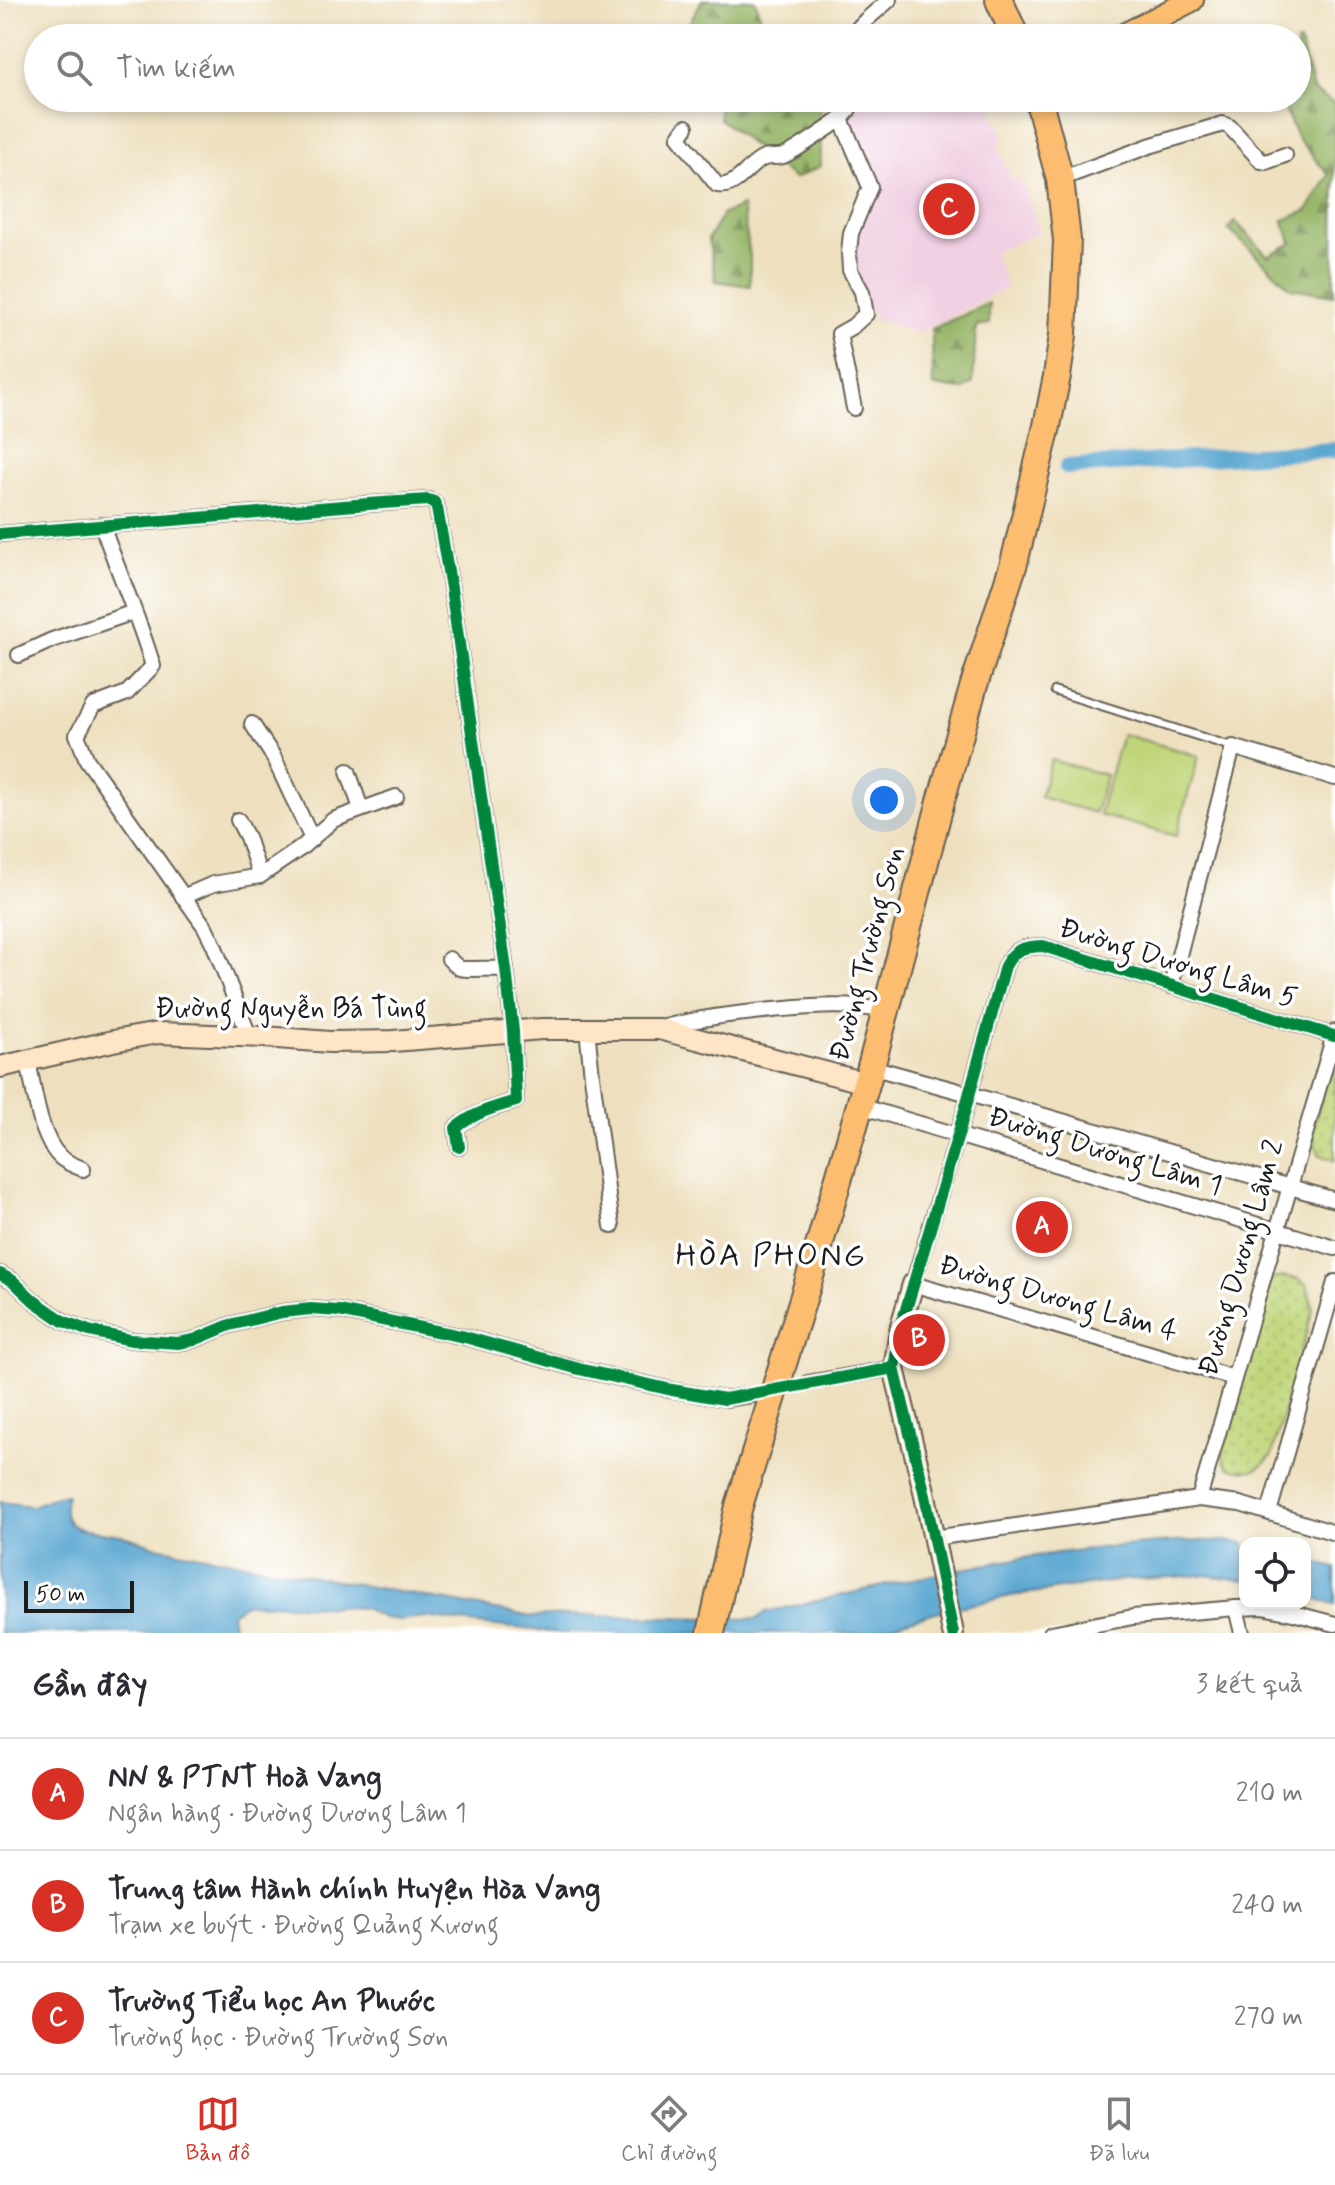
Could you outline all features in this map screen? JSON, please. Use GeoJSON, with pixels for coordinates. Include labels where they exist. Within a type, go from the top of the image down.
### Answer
{"type":"FeatureCollection","features":[{"type":"Feature","properties":{"kind":"highway"},"geometry":{"type":"LineString","coordinates":[[999,0],[1010,24]]}},
{"type":"Feature","properties":{"kind":"highway","name":"Đường Trường Sơn"},"geometry":{"type":"LineString","coordinates":[[711,1633],[739,1506],[865,1085],[974,685],[1014,563],[1047,426],[1063,335],[1067,240],[1060,179],[1042,112]]}},
{"type":"Feature","properties":{"kind":"main road"},"geometry":{"type":"LineString","coordinates":[[1142,24],[1178,3]]}},
{"type":"Feature","properties":{"kind":"main road","name":"Đường Nguyễn Bá Tùng"},"geometry":{"type":"LineString","coordinates":[[0,1067],[158,1033],[330,1042],[393,1041],[513,1031],[659,1029],[865,1085]]}},
{"type":"Feature","properties":{"kind":"main road"},"geometry":{"type":"LineString","coordinates":[[913,1284],[901,1326],[894,1368],[921,1476],[951,1626]]}},
{"type":"Feature","properties":{"kind":"street"},"geometry":{"type":"LineString","coordinates":[[862,24],[889,0]]}},
{"type":"Feature","properties":{"kind":"street"},"geometry":{"type":"LineString","coordinates":[[686,127],[679,137],[717,185],[722,187],[764,158],[785,156],[794,151],[847,112]]}},
{"type":"Feature","properties":{"kind":"street"},"geometry":{"type":"LineString","coordinates":[[841,119],[870,187],[851,233],[849,252],[850,270],[862,292],[866,314],[839,334],[854,408]]}},
{"type":"Feature","properties":{"kind":"street"},"geometry":{"type":"LineString","coordinates":[[1060,179],[1149,146],[1223,124],[1230,127],[1261,161],[1285,155]]}},
{"type":"Feature","properties":{"kind":"street"},"geometry":{"type":"LineString","coordinates":[[0,534],[368,504],[434,502],[451,588],[506,969],[516,1101],[480,1112],[459,1125],[456,1128],[459,1147]]}},
{"type":"Feature","properties":{"kind":"street"},"geometry":{"type":"LineString","coordinates":[[102,525],[153,666],[127,693],[93,706],[77,735],[87,760],[205,927],[249,1036]]}},
{"type":"Feature","properties":{"kind":"street"},"geometry":{"type":"LineString","coordinates":[[19,655],[52,640],[134,612]]}},
{"type":"Feature","properties":{"kind":"street"},"geometry":{"type":"LineString","coordinates":[[252,724],[273,756],[312,839]]}},
{"type":"Feature","properties":{"kind":"street"},"geometry":{"type":"LineString","coordinates":[[1171,986],[1233,747],[1335,778]]}},
{"type":"Feature","properties":{"kind":"street"},"geometry":{"type":"LineString","coordinates":[[348,771],[361,809]]}},
{"type":"Feature","properties":{"kind":"street"},"geometry":{"type":"LineString","coordinates":[[183,897],[213,884],[260,876],[281,863],[333,820],[396,797]]}},
{"type":"Feature","properties":{"kind":"street"},"geometry":{"type":"LineString","coordinates":[[238,820],[260,876]]}},
{"type":"Feature","properties":{"kind":"street","name":"Đường Dương Lâm 5"},"geometry":{"type":"LineString","coordinates":[[969,1094],[1005,966],[1012,955],[1026,947],[1043,946],[1334,1034]]}},
{"type":"Feature","properties":{"kind":"street"},"geometry":{"type":"LineString","coordinates":[[449,959],[458,968],[466,970],[484,967],[506,969]]}},
{"type":"Feature","properties":{"kind":"street"},"geometry":{"type":"LineString","coordinates":[[659,1029],[725,1014],[862,1006],[886,1011]]}},
{"type":"Feature","properties":{"kind":"street"},"geometry":{"type":"LineString","coordinates":[[587,1029],[612,1226]]}},
{"type":"Feature","properties":{"kind":"street","name":"Đường Dương Lâm 2"},"geometry":{"type":"LineString","coordinates":[[1199,1499],[1334,1034]]}},
{"type":"Feature","properties":{"kind":"street"},"geometry":{"type":"LineString","coordinates":[[28,1061],[42,1124],[50,1142],[62,1159],[83,1169]]}},
{"type":"Feature","properties":{"kind":"street","name":"Đường Dương Lâm 1"},"geometry":{"type":"LineString","coordinates":[[865,1085],[969,1094],[1335,1200]]}},
{"type":"Feature","properties":{"kind":"street","name":"Đường Dương Lâm 1"},"geometry":{"type":"LineString","coordinates":[[865,1085],[958,1135],[1335,1248]]}},
{"type":"Feature","properties":{"kind":"street"},"geometry":{"type":"LineString","coordinates":[[913,1284],[969,1094]]}},
{"type":"Feature","properties":{"kind":"street"},"geometry":{"type":"LineString","coordinates":[[0,1274],[63,1321],[89,1331],[131,1340],[178,1343],[282,1312],[311,1309],[339,1311],[465,1337],[579,1369],[672,1390],[725,1399],[759,1394]]}},
{"type":"Feature","properties":{"kind":"street"},"geometry":{"type":"LineString","coordinates":[[1269,1512],[1335,1282]]}},
{"type":"Feature","properties":{"kind":"street","name":"Đường Dương Lâm 4"},"geometry":{"type":"LineString","coordinates":[[913,1284],[1234,1378]]}},
{"type":"Feature","properties":{"kind":"street"},"geometry":{"type":"LineString","coordinates":[[807,1383],[894,1368]]}},
{"type":"Feature","properties":{"kind":"street"},"geometry":{"type":"LineString","coordinates":[[934,1538],[1199,1499],[1240,1504],[1335,1533]]}},
{"type":"Feature","properties":{"kind":"street"},"geometry":{"type":"LineString","coordinates":[[1051,1633],[1133,1617],[1262,1607],[1335,1624]]}},
{"type":"Feature","properties":{"kind":"street"},"geometry":{"type":"LineString","coordinates":[[1236,1608],[1242,1633]]}},
{"type":"Feature","properties":{"kind":"lane"},"geometry":{"type":"LineString","coordinates":[[1055,691],[1233,747]]}},
{"type":"Feature","properties":{"kind":"shaded area"},"geometry":{"type":"Polygon","coordinates":[[[850,112],[993,112],[1003,134],[998,148],[1012,181],[1021,178],[1040,233],[994,252],[1007,288],[918,333],[875,319],[851,275],[850,257],[873,185],[845,119],[850,112]]]}},
{"type":"Feature","properties":{"kind":"green space"},"geometry":{"type":"Polygon","coordinates":[[[702,0],[755,0],[763,24],[689,24],[702,0]]]}},
{"type":"Feature","properties":{"kind":"green space"},"geometry":{"type":"Polygon","coordinates":[[[1311,83],[1313,90],[1335,104],[1334,295],[1291,288],[1228,229],[1235,221],[1268,256],[1292,243],[1283,220],[1307,211],[1329,175],[1298,139],[1285,112],[1311,112],[1311,83]]]}},
{"type":"Feature","properties":{"kind":"green space"},"geometry":{"type":"Polygon","coordinates":[[[719,112],[820,112],[821,166],[794,179],[720,119],[719,112]]]}},
{"type":"Feature","properties":{"kind":"green space"},"geometry":{"type":"Polygon","coordinates":[[[742,206],[750,256],[750,286],[716,281],[708,239],[723,214],[742,206]]]}},
{"type":"Feature","properties":{"kind":"green space"},"geometry":{"type":"Polygon","coordinates":[[[989,303],[989,324],[976,326],[973,383],[963,390],[933,386],[932,329],[989,303]]]}},
{"type":"Feature","properties":{"kind":"green space"},"geometry":{"type":"Polygon","coordinates":[[[1122,734],[1199,756],[1176,836],[1099,815],[1122,734]]]}},
{"type":"Feature","properties":{"kind":"green space"},"geometry":{"type":"Polygon","coordinates":[[[1051,760],[1106,775],[1095,813],[1040,797],[1051,760]]]}},
{"type":"Feature","properties":{"kind":"green space"},"geometry":{"type":"Polygon","coordinates":[[[1335,1049],[1335,1161],[1320,1155],[1312,1131],[1335,1049]]]}},
{"type":"Feature","properties":{"kind":"green space"},"geometry":{"type":"Polygon","coordinates":[[[1272,1279],[1298,1279],[1307,1285],[1313,1309],[1272,1455],[1254,1470],[1237,1470],[1225,1463],[1220,1441],[1265,1286],[1272,1279]]]}},
{"type":"Feature","properties":{"kind":"water"},"geometry":{"type":"Polygon","coordinates":[[[67,1495],[66,1517],[70,1523],[84,1530],[125,1536],[157,1547],[533,1617],[757,1619],[766,1612],[979,1566],[1083,1550],[1190,1541],[1239,1543],[1239,1579],[1204,1575],[1123,1580],[1011,1596],[936,1612],[869,1633],[560,1633],[426,1617],[398,1620],[383,1618],[363,1608],[247,1603],[231,1613],[234,1633],[0,1633],[0,1502],[33,1506],[55,1496],[67,1495]]]}},
{"type":"Feature","properties":{"kind":"water"},"geometry":{"type":"Polygon","coordinates":[[[1311,1561],[1335,1568],[1335,1605],[1311,1597],[1311,1561]]]}},
{"type":"Feature","properties":{"kind":"waterway"},"geometry":{"type":"LineString","coordinates":[[1067,467],[1335,450]]}},
{"type":"Feature","properties":{"kind":"tunnel"},"geometry":{"type":"LineString","coordinates":[[772,1391],[807,1383]]}},
{"type":"Feature","properties":{"kind":"cycle path"},"geometry":{"type":"LineString","coordinates":[[0,534],[368,504],[434,502],[451,588],[506,969],[516,1101],[477,1114],[456,1128],[459,1147]]}},
{"type":"Feature","properties":{"kind":"cycle path"},"geometry":{"type":"LineString","coordinates":[[953,1633],[924,1491],[894,1368],[901,1326],[1005,966],[1012,955],[1030,947],[1043,946],[1334,1036]]}},
{"type":"Feature","properties":{"kind":"cycle path"},"geometry":{"type":"LineString","coordinates":[[0,1274],[63,1321],[89,1331],[131,1340],[178,1343],[230,1325],[282,1312],[311,1309],[339,1311],[465,1337],[579,1369],[725,1399],[894,1368]]}},
{"type":"Feature","properties":{"kind":"place","name":"Trường Tiểu học An Phước"},"geometry":{"type":"Point","coordinates":[949,209]}},
{"type":"Feature","properties":{"kind":"place","name":"NN & PTNT Hoà Vang"},"geometry":{"type":"Point","coordinates":[1042,1227]}},
{"type":"Feature","properties":{"kind":"place","name":"Trung tâm Hành chính Huyện Hòa Vang"},"geometry":{"type":"Point","coordinates":[919,1340]}},
{"type":"Feature","properties":{"kind":"district","name":"HÒA PHONG"},"geometry":{"type":"Point","coordinates":[771,1256]}}]}
